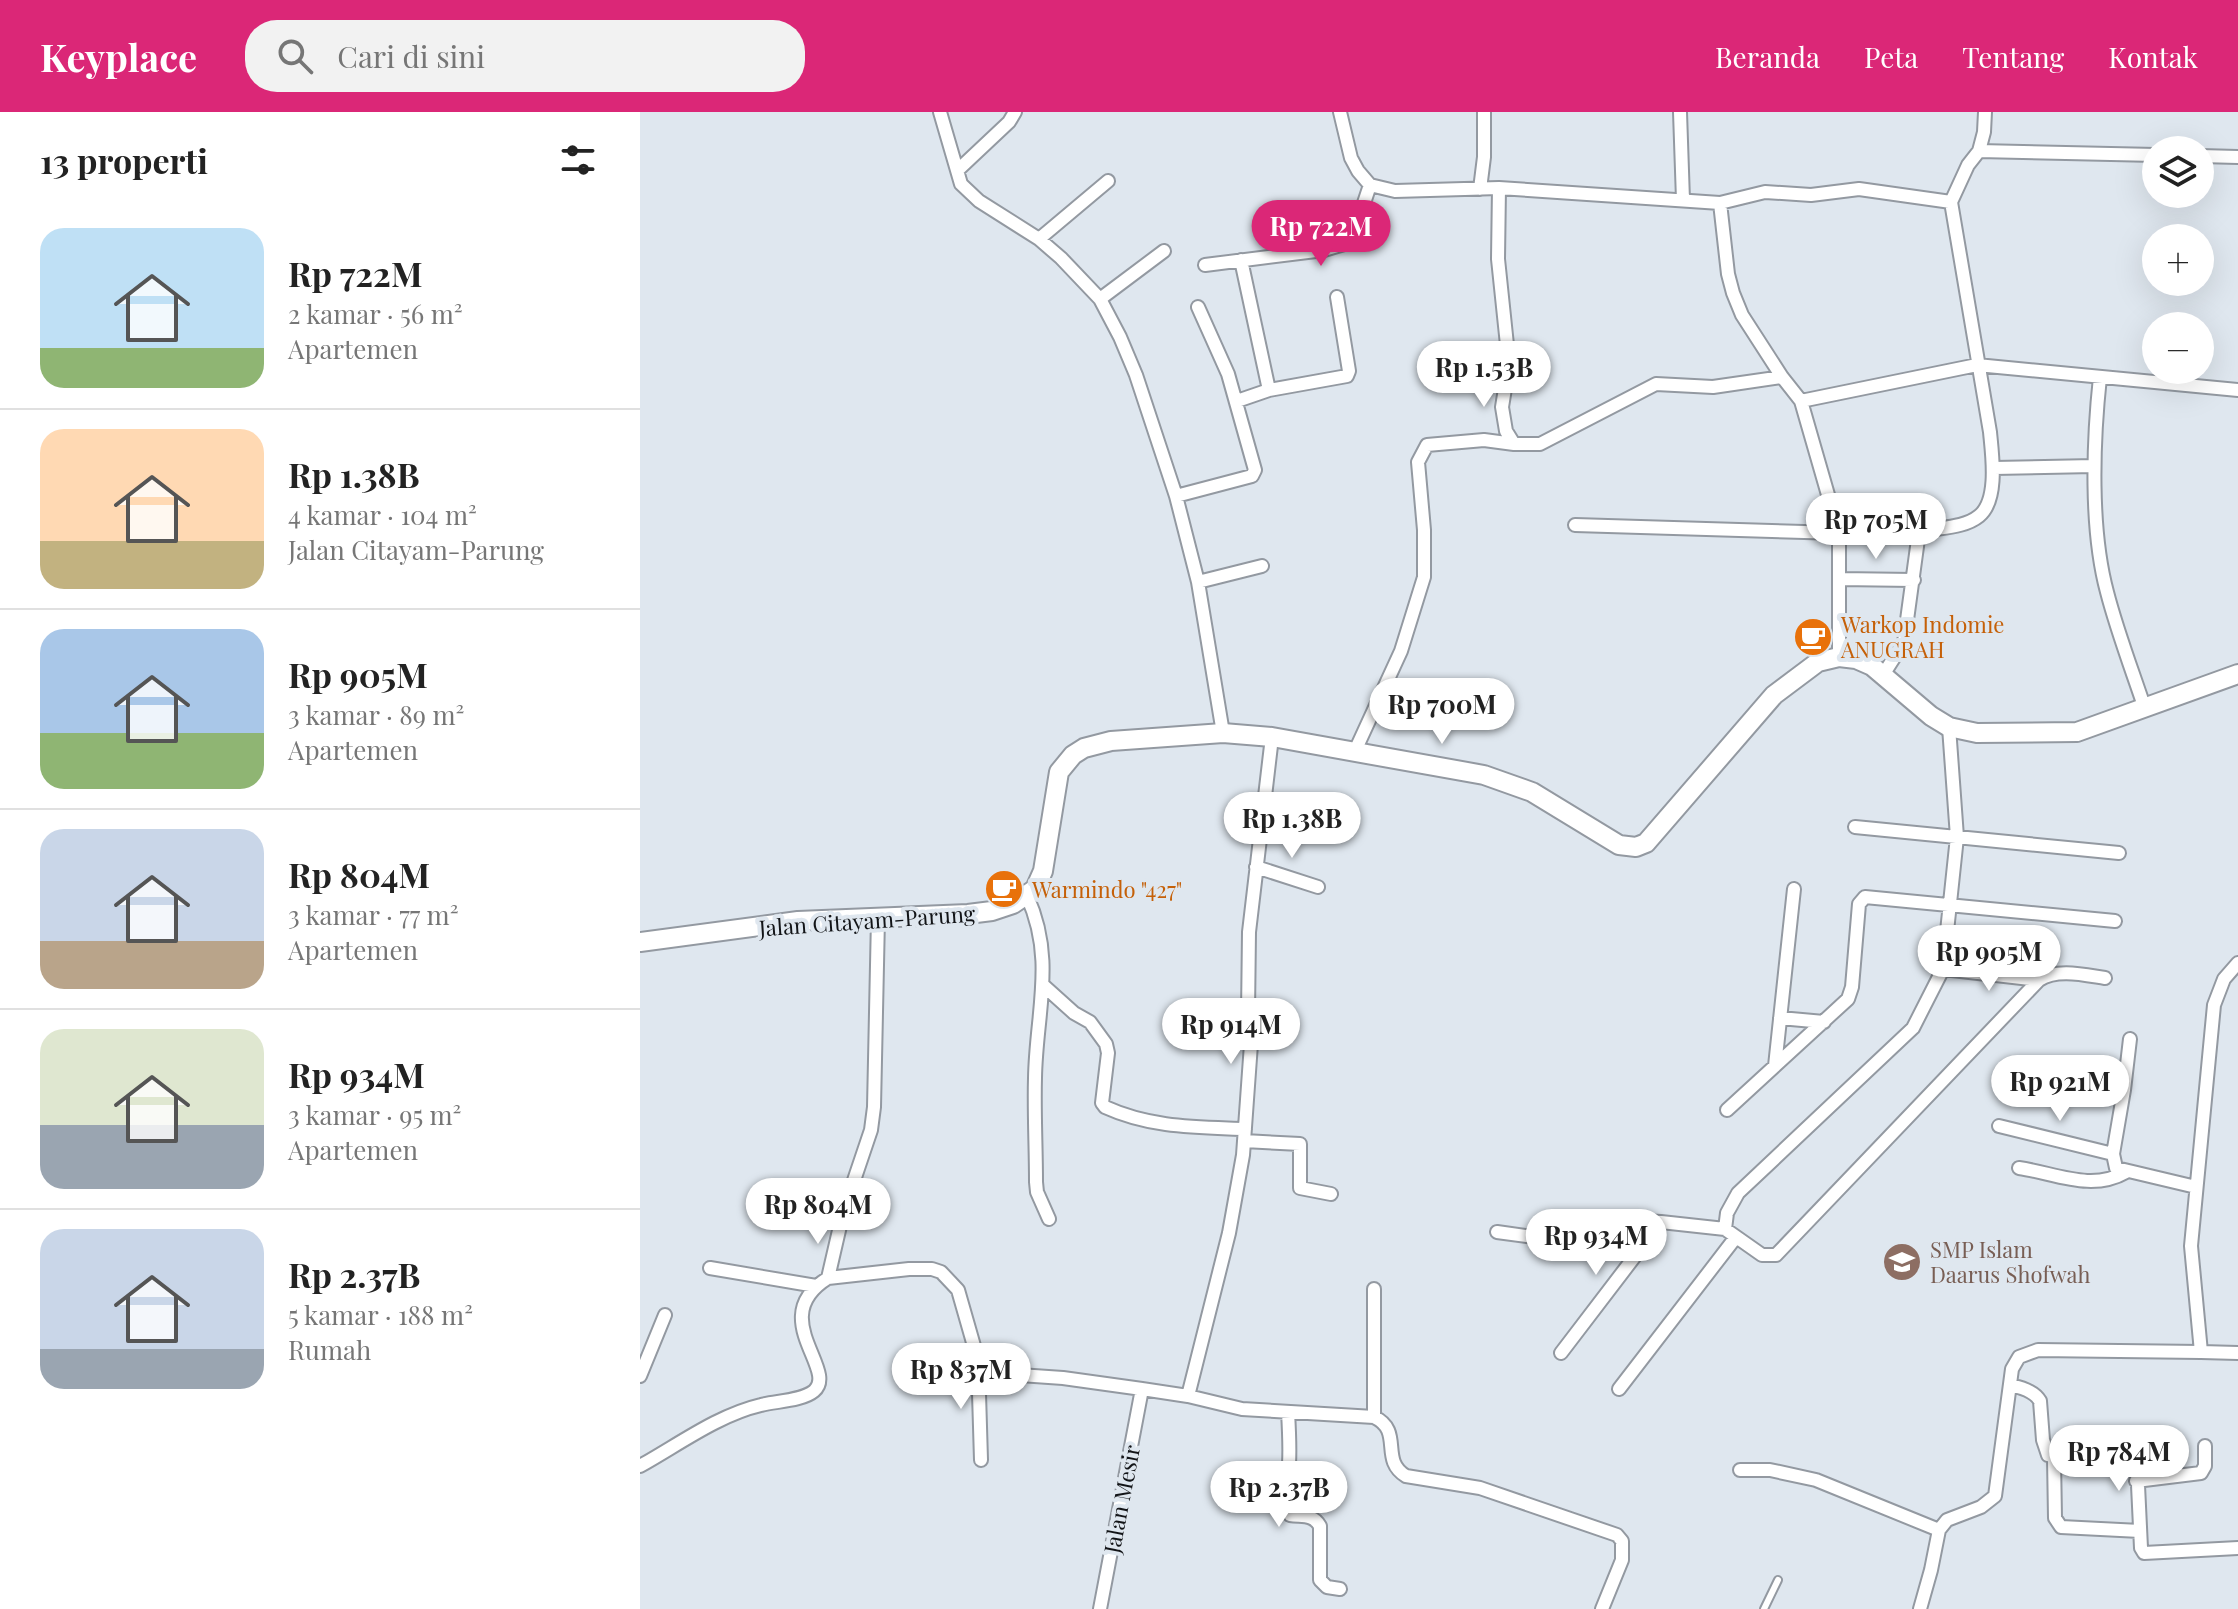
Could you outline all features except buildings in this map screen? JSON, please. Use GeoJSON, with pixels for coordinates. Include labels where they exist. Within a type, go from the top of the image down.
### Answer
{"type":"FeatureCollection","features":[{"type":"Feature","properties":{"kind":"street"},"geometry":{"type":"LineString","coordinates":[[940,112],[961,184],[979,201],[1039,239],[1100,299],[1136,375],[1176,496],[1198,582],[1223,733]]}},
{"type":"Feature","properties":{"kind":"street"},"geometry":{"type":"LineString","coordinates":[[958,170],[1009,122],[1015,112]]}},
{"type":"Feature","properties":{"kind":"street"},"geometry":{"type":"LineString","coordinates":[[1340,112],[1351,158],[1370,185],[1395,191],[1499,188],[1720,203],[1765,192],[1811,195],[1859,189],[1951,202]]}},
{"type":"Feature","properties":{"kind":"street"},"geometry":{"type":"LineString","coordinates":[[1480,189],[1484,112]]}},
{"type":"Feature","properties":{"kind":"street"},"geometry":{"type":"LineString","coordinates":[[1680,112],[1683,200]]}},
{"type":"Feature","properties":{"kind":"street"},"geometry":{"type":"LineString","coordinates":[[1883,675],[1904,642],[1919,532],[1979,517],[1989,503],[1994,468],[1951,202],[1968,165],[1979,151],[1985,112]]}},
{"type":"Feature","properties":{"kind":"street"},"geometry":{"type":"LineString","coordinates":[[1979,151],[2142,155]]}},
{"type":"Feature","properties":{"kind":"street"},"geometry":{"type":"LineString","coordinates":[[2214,156],[2238,157]]}},
{"type":"Feature","properties":{"kind":"street"},"geometry":{"type":"LineString","coordinates":[[1039,239],[1108,181]]}},
{"type":"Feature","properties":{"kind":"street"},"geometry":{"type":"LineString","coordinates":[[1205,265],[1324,250],[1351,242],[1370,185]]}},
{"type":"Feature","properties":{"kind":"street"},"geometry":{"type":"LineString","coordinates":[[1499,188],[1498,259],[1509,364],[1502,407],[1506,431],[1514,444]]}},
{"type":"Feature","properties":{"kind":"street"},"geometry":{"type":"LineString","coordinates":[[1720,203],[1733,293],[1742,315],[1801,401],[1839,533],[1839,657]]}},
{"type":"Feature","properties":{"kind":"street"},"geometry":{"type":"LineString","coordinates":[[1100,299],[1164,251]]}},
{"type":"Feature","properties":{"kind":"street"},"geometry":{"type":"LineString","coordinates":[[1241,260],[1269,390]]}},
{"type":"Feature","properties":{"kind":"street"},"geometry":{"type":"LineString","coordinates":[[1237,401],[1269,390],[1347,376],[1349,371],[1337,297]]}},
{"type":"Feature","properties":{"kind":"street"},"geometry":{"type":"LineString","coordinates":[[1176,496],[1254,473],[1237,401],[1220,353],[1198,307]]}},
{"type":"Feature","properties":{"kind":"street"},"geometry":{"type":"LineString","coordinates":[[1441,376],[1509,364]]}},
{"type":"Feature","properties":{"kind":"street"},"geometry":{"type":"LineString","coordinates":[[1801,401],[1977,365],[2238,390]]}},
{"type":"Feature","properties":{"kind":"street"},"geometry":{"type":"LineString","coordinates":[[1355,751],[1401,651],[1424,577],[1420,454],[1427,445],[1484,440],[1540,444],[1656,384],[1713,387],[1782,377]]}},
{"type":"Feature","properties":{"kind":"street"},"geometry":{"type":"LineString","coordinates":[[2100,377],[2094,466],[2095,506],[2106,589],[2145,709]]}},
{"type":"Feature","properties":{"kind":"street"},"geometry":{"type":"LineString","coordinates":[[1994,468],[2094,466]]}},
{"type":"Feature","properties":{"kind":"street"},"geometry":{"type":"LineString","coordinates":[[1575,525],[1839,533]]}},
{"type":"Feature","properties":{"kind":"street"},"geometry":{"type":"LineString","coordinates":[[1198,582],[1262,566]]}},
{"type":"Feature","properties":{"kind":"street"},"geometry":{"type":"LineString","coordinates":[[1839,579],[1914,580]]}},
{"type":"Feature","properties":{"kind":"street"},"geometry":{"type":"LineString","coordinates":[[1049,1219],[1036,1182],[1034,1076],[1044,986],[1039,925],[1027,896],[1040,881],[1059,772],[1073,755],[1084,748],[1111,741],[1223,733],[1272,737],[1355,751],[1507,782],[1532,792],[1619,845],[1636,847],[1646,843],[1774,695],[1818,662],[1839,657],[1856,659],[1872,666],[1931,716],[1949,727],[1977,733],[2077,732],[2238,674]]}},
{"type":"Feature","properties":{"kind":"street"},"geometry":{"type":"LineString","coordinates":[[1725,1229],[1730,1202],[1738,1193],[1913,1028],[1943,969],[1957,837],[1949,727]]}},
{"type":"Feature","properties":{"kind":"street"},"geometry":{"type":"LineString","coordinates":[[1188,1396],[1229,1233],[1244,1135],[1251,1044],[1248,1013],[1249,932],[1272,737]]}},
{"type":"Feature","properties":{"kind":"street"},"geometry":{"type":"LineString","coordinates":[[1855,827],[2119,853]]}},
{"type":"Feature","properties":{"kind":"street"},"geometry":{"type":"LineString","coordinates":[[1256,867],[1318,887]]}},
{"type":"Feature","properties":{"kind":"street"},"geometry":{"type":"LineString","coordinates":[[1775,1066],[1794,889]]}},
{"type":"Feature","properties":{"kind":"street","name":"Jalan Citayam-Parung"},"geometry":{"type":"LineString","coordinates":[[640,942],[798,921],[992,911],[1027,896]]}},
{"type":"Feature","properties":{"kind":"street"},"geometry":{"type":"LineString","coordinates":[[1727,1110],[1851,994],[1862,898],[1869,896],[2115,921]]}},
{"type":"Feature","properties":{"kind":"street"},"geometry":{"type":"LineString","coordinates":[[828,1278],[843,1213],[871,1130],[878,918]]}},
{"type":"Feature","properties":{"kind":"street"},"geometry":{"type":"LineString","coordinates":[[2201,1352],[2192,1265],[2196,1187],[2214,1005],[2224,979],[2238,963]]}},
{"type":"Feature","properties":{"kind":"street"},"geometry":{"type":"LineString","coordinates":[[1943,969],[2039,980]]}},
{"type":"Feature","properties":{"kind":"street"},"geometry":{"type":"LineString","coordinates":[[1497,1232],[1555,1240],[1605,1219],[1661,1222],[1725,1229],[1762,1255],[1776,1255],[2039,980],[2062,974],[2105,978]]}},
{"type":"Feature","properties":{"kind":"street"},"geometry":{"type":"LineString","coordinates":[[1044,986],[1074,1013],[1090,1022],[1106,1044],[1108,1053],[1102,1099],[1105,1107],[1134,1119],[1172,1126],[1296,1142],[1300,1144],[1300,1188],[1331,1194]]}},
{"type":"Feature","properties":{"kind":"street"},"geometry":{"type":"LineString","coordinates":[[1780,1018],[1824,1022]]}},
{"type":"Feature","properties":{"kind":"street"},"geometry":{"type":"LineString","coordinates":[[2130,1039],[2113,1154],[2116,1168],[2196,1187]]}},
{"type":"Feature","properties":{"kind":"street"},"geometry":{"type":"LineString","coordinates":[[2048,1073],[2124,1090]]}},
{"type":"Feature","properties":{"kind":"street"},"geometry":{"type":"LineString","coordinates":[[1999,1126],[2113,1154]]}},
{"type":"Feature","properties":{"kind":"street"},"geometry":{"type":"LineString","coordinates":[[2019,1168],[2088,1183],[2116,1178],[2126,1172]]}},
{"type":"Feature","properties":{"kind":"street"},"geometry":{"type":"LineString","coordinates":[[1561,1353],[1661,1222]]}},
{"type":"Feature","properties":{"kind":"street"},"geometry":{"type":"LineString","coordinates":[[1619,1389],[1736,1237]]}},
{"type":"Feature","properties":{"kind":"street"},"geometry":{"type":"LineString","coordinates":[[710,1268],[816,1286]]}},
{"type":"Feature","properties":{"kind":"street"},"geometry":{"type":"LineString","coordinates":[[640,1466],[734,1414],[815,1391],[820,1382],[819,1371],[801,1328],[803,1310],[816,1286],[828,1278],[909,1269],[941,1272],[958,1290],[978,1360],[981,1460]]}},
{"type":"Feature","properties":{"kind":"street"},"geometry":{"type":"LineString","coordinates":[[1374,1289],[1374,1417]]}},
{"type":"Feature","properties":{"kind":"street"},"geometry":{"type":"LineString","coordinates":[[640,1376],[665,1315]]}},
{"type":"Feature","properties":{"kind":"street"},"geometry":{"type":"LineString","coordinates":[[1920,1609],[1939,1530],[1947,1520],[1981,1507],[1995,1496],[2014,1362],[2019,1357],[2038,1350],[2238,1353]]}},
{"type":"Feature","properties":{"kind":"street"},"geometry":{"type":"LineString","coordinates":[[978,1360],[984,1367],[1005,1374],[1142,1389],[1242,1409],[1374,1417],[1383,1421],[1389,1429],[1392,1460],[1399,1472],[1406,1476],[1480,1488],[1617,1535],[1624,1550],[1602,1609]]}},
{"type":"Feature","properties":{"kind":"street"},"geometry":{"type":"LineString","coordinates":[[2010,1386],[2037,1396],[2042,1408],[2048,1455],[2054,1458],[2129,1451],[2136,1457],[2141,1550],[2147,1554],[2238,1548]]}},
{"type":"Feature","properties":{"kind":"street","name":"Jalan Mesir"},"geometry":{"type":"LineString","coordinates":[[1100,1609],[1142,1389]]}},
{"type":"Feature","properties":{"kind":"street"},"geometry":{"type":"LineString","coordinates":[[1288,1412],[1287,1510],[1290,1515],[1311,1517],[1317,1521],[1320,1526],[1320,1580],[1327,1587],[1340,1589]]}},
{"type":"Feature","properties":{"kind":"street"},"geometry":{"type":"LineString","coordinates":[[2136,1481],[2201,1473],[2205,1466],[2205,1446]]}},
{"type":"Feature","properties":{"kind":"street"},"geometry":{"type":"LineString","coordinates":[[2054,1458],[2055,1518],[2061,1527],[2140,1531]]}},
{"type":"Feature","properties":{"kind":"street"},"geometry":{"type":"LineString","coordinates":[[1740,1470],[1770,1470],[1816,1480],[1939,1530]]}},
{"type":"Feature","properties":{"kind":"lane"},"geometry":{"type":"LineString","coordinates":[[1764,1609],[1778,1580]]}},
{"type":"Feature","properties":{"kind":"place","name":"Warkop Indomie ANUGRAH"},"geometry":{"type":"Point","coordinates":[1813,637]}},
{"type":"Feature","properties":{"kind":"place","name":"Warmindo \"427\""},"geometry":{"type":"Point","coordinates":[1004,889]}},
{"type":"Feature","properties":{"kind":"place","name":"SMP Islam Daarus Shofwah"},"geometry":{"type":"Point","coordinates":[1902,1262]}}]}
